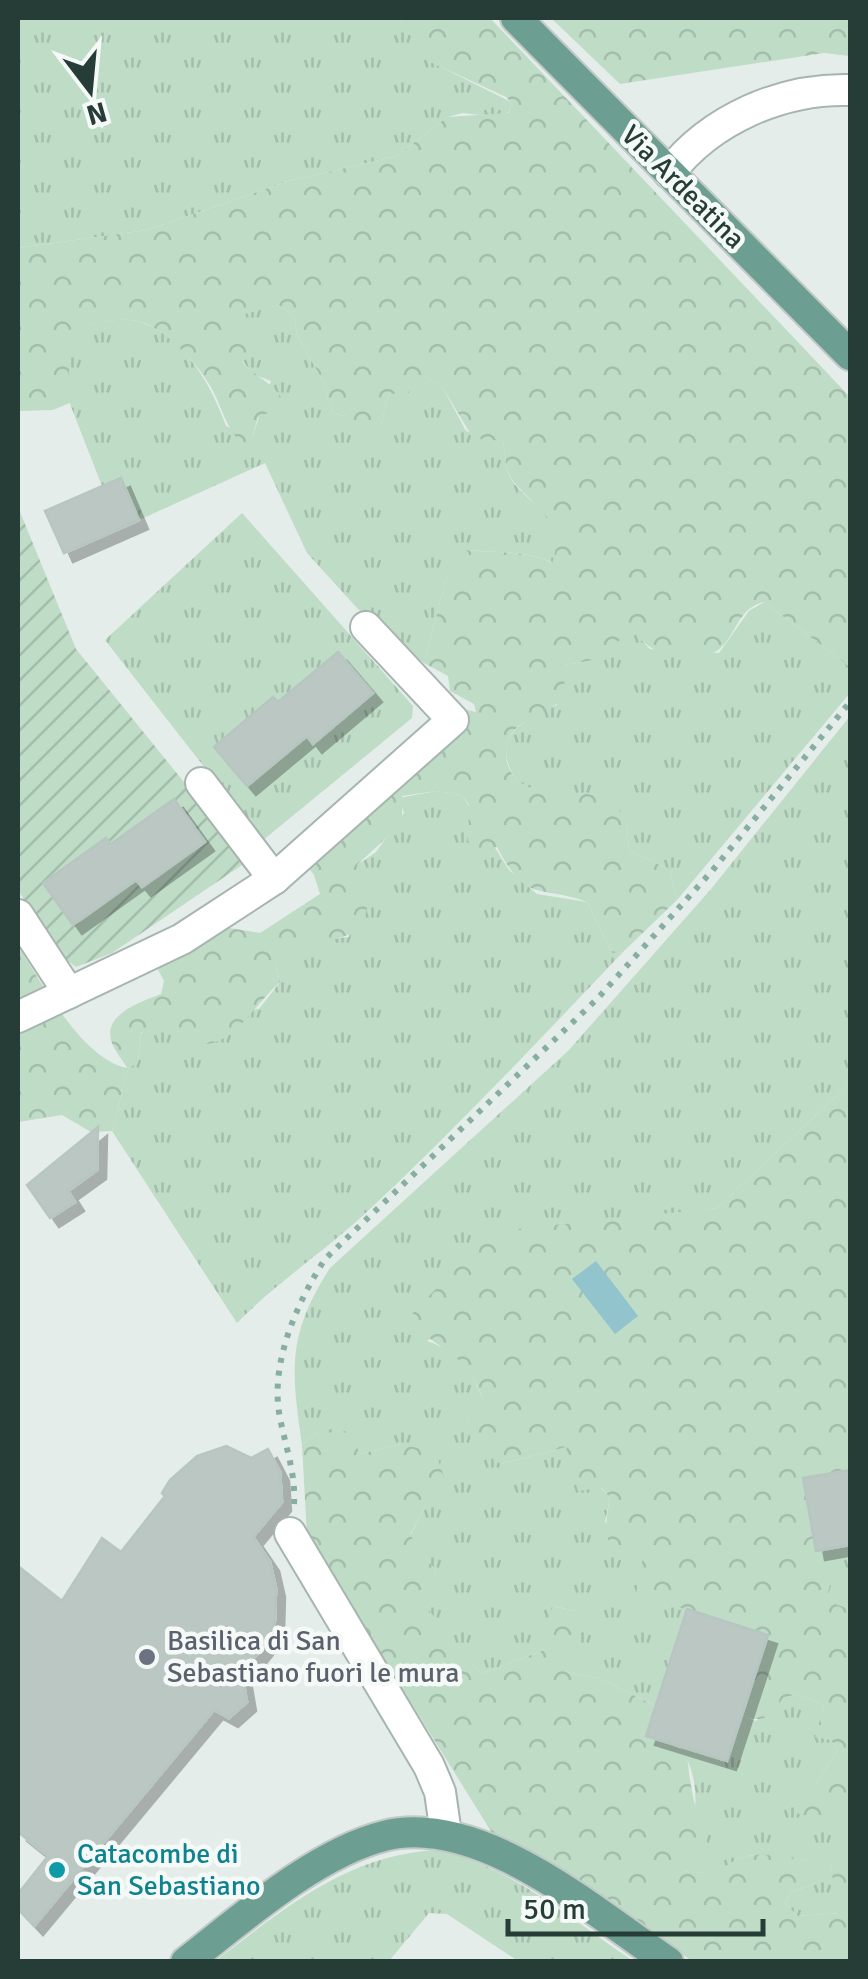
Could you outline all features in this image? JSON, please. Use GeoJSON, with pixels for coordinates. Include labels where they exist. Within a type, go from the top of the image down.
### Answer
{"type":"FeatureCollection","features":[{"type":"Feature","properties":{"kind":"main road","name":"Via Ardeatina"},"geometry":{"type":"LineString","coordinates":[[516,18],[850,355]]}},
{"type":"Feature","properties":{"kind":"main road"},"geometry":{"type":"LineString","coordinates":[[186,1962],[288,1888],[364,1842],[404,1832],[446,1834],[514,1862],[668,1962]]}},
{"type":"Feature","properties":{"kind":"street"},"geometry":{"type":"LineString","coordinates":[[669,173],[697,142],[738,116],[800,95],[850,90]]}},
{"type":"Feature","properties":{"kind":"street"},"geometry":{"type":"LineString","coordinates":[[18,1017],[182,939],[274,879],[453,720],[366,627]]}},
{"type":"Feature","properties":{"kind":"street"},"geometry":{"type":"LineString","coordinates":[[201,783],[274,879]]}},
{"type":"Feature","properties":{"kind":"street"},"geometry":{"type":"LineString","coordinates":[[18,915],[69,993]]}},
{"type":"Feature","properties":{"kind":"street"},"geometry":{"type":"LineString","coordinates":[[290,1533],[429,1766],[440,1792],[446,1834]]}},
{"type":"Feature","properties":{"kind":"path"},"geometry":{"type":"LineString","coordinates":[[290,1533],[295,1486],[278,1408],[281,1367],[299,1299],[324,1259],[597,999],[712,871],[850,702]]}},
{"type":"Feature","properties":{"kind":"green space"},"geometry":{"type":"Polygon","coordinates":[[[18,18],[399,18],[427,60],[511,102],[509,112],[498,117],[463,113],[447,117],[397,156],[289,181],[147,230],[18,248],[18,18]]]}},
{"type":"Feature","properties":{"kind":"green space"},"geometry":{"type":"Polygon","coordinates":[[[399,18],[490,18],[850,397],[850,667],[764,602],[744,615],[725,644],[703,657],[662,653],[632,631],[593,660],[565,665],[564,698],[513,732],[507,746],[507,762],[514,777],[525,786],[588,794],[616,806],[625,821],[629,850],[670,870],[677,900],[623,952],[612,953],[587,902],[535,890],[517,878],[497,847],[481,850],[468,841],[469,805],[462,795],[436,791],[402,796],[402,823],[357,865],[371,890],[363,923],[357,930],[285,955],[275,963],[280,982],[229,1035],[215,1042],[201,1044],[185,1037],[167,1020],[160,1031],[141,1032],[138,1062],[128,1069],[112,1131],[91,1132],[62,1115],[18,1122],[18,946],[79,1035],[110,1062],[127,1068],[112,1043],[110,1031],[113,1022],[127,1009],[161,994],[164,981],[154,962],[223,927],[260,933],[320,894],[314,875],[290,842],[454,707],[476,712],[474,704],[450,691],[448,676],[424,663],[446,579],[466,550],[521,554],[552,563],[556,549],[552,526],[510,477],[503,441],[473,438],[443,388],[426,377],[407,393],[389,394],[381,425],[375,430],[358,429],[347,416],[334,414],[326,398],[327,388],[297,335],[294,316],[279,305],[245,314],[256,345],[242,361],[281,397],[275,410],[258,417],[252,438],[242,444],[228,425],[208,381],[192,361],[162,333],[132,320],[65,331],[72,402],[53,410],[18,411],[18,248],[147,230],[289,181],[397,156],[447,117],[509,113],[511,102],[506,97],[426,60],[399,18]]]}},
{"type":"Feature","properties":{"kind":"green space"},"geometry":{"type":"Polygon","coordinates":[[[551,18],[850,18],[850,56],[824,53],[620,84],[551,18]]]}},
{"type":"Feature","properties":{"kind":"green space"},"geometry":{"type":"Polygon","coordinates":[[[279,305],[294,316],[297,335],[327,388],[326,398],[334,414],[347,416],[358,428],[381,425],[389,394],[426,377],[443,388],[466,431],[503,441],[511,479],[553,523],[557,546],[553,563],[522,554],[467,550],[446,579],[424,663],[358,609],[307,553],[265,463],[139,520],[121,478],[102,486],[70,404],[64,331],[124,320],[158,330],[195,366],[226,426],[252,438],[271,381],[253,374],[242,360],[245,313],[279,305]]]}},
{"type":"Feature","properties":{"kind":"green space"},"geometry":{"type":"Polygon","coordinates":[[[18,507],[76,649],[248,861],[112,953],[76,967],[60,955],[18,890],[18,507]],[[174,799],[111,844],[106,838],[43,883],[72,924],[136,880],[142,887],[205,842],[174,799]]]}},
{"type":"Feature","properties":{"kind":"green space"},"geometry":{"type":"Polygon","coordinates":[[[242,513],[413,706],[412,718],[262,841],[105,640],[242,513]],[[338,652],[278,702],[273,697],[214,746],[246,786],[307,736],[312,743],[338,652]]]}},
{"type":"Feature","properties":{"kind":"green space"},"geometry":{"type":"Polygon","coordinates":[[[764,602],[850,667],[850,693],[677,900],[670,870],[629,850],[627,829],[602,799],[547,792],[523,784],[509,766],[507,744],[518,727],[557,705],[565,665],[593,660],[627,631],[633,631],[650,649],[719,653],[749,611],[764,602]]]}},
{"type":"Feature","properties":{"kind":"green space"},"geometry":{"type":"Polygon","coordinates":[[[850,716],[850,1083],[717,1208],[618,1220],[427,1341],[455,1355],[472,1377],[482,1397],[466,1421],[501,1464],[566,1447],[610,1498],[605,1522],[644,1556],[637,1594],[687,1609],[655,1706],[601,1679],[567,1672],[575,1611],[554,1606],[547,1649],[481,1674],[426,1608],[436,1571],[410,1536],[424,1509],[402,1444],[360,1454],[322,1428],[302,1445],[295,1373],[299,1333],[306,1313],[330,1268],[569,1050],[711,889],[850,716]]]}},
{"type":"Feature","properties":{"kind":"green space"},"geometry":{"type":"Polygon","coordinates":[[[436,791],[462,795],[509,870],[537,894],[587,902],[612,953],[623,952],[403,1178],[237,1323],[112,1131],[128,1069],[138,1062],[141,1033],[167,1019],[259,1009],[280,982],[275,963],[283,956],[309,943],[349,937],[357,865],[376,852],[404,813],[399,798],[436,791]]]}},
{"type":"Feature","properties":{"kind":"green space"},"geometry":{"type":"Polygon","coordinates":[[[850,1083],[850,1470],[803,1479],[816,1551],[833,1573],[826,1601],[850,1609],[850,1825],[836,1815],[817,1825],[796,1812],[797,1792],[814,1787],[838,1750],[831,1740],[815,1737],[824,1706],[798,1694],[783,1698],[766,1717],[742,1716],[768,1635],[636,1594],[643,1557],[620,1552],[608,1541],[610,1498],[602,1488],[578,1491],[566,1447],[501,1464],[473,1447],[466,1421],[482,1396],[474,1379],[457,1358],[430,1338],[410,1316],[490,1232],[717,1208],[850,1083]]]}},
{"type":"Feature","properties":{"kind":"green space"},"geometry":{"type":"Polygon","coordinates":[[[322,1428],[350,1432],[360,1454],[402,1444],[436,1453],[445,1480],[422,1488],[424,1509],[410,1535],[436,1571],[427,1608],[481,1674],[547,1649],[545,1625],[553,1606],[575,1611],[581,1638],[567,1672],[601,1679],[655,1706],[646,1735],[686,1755],[694,1802],[707,1842],[684,1871],[716,1871],[759,1854],[819,1861],[813,1885],[793,1891],[785,1903],[797,1916],[840,1913],[830,1865],[850,1832],[850,1961],[692,1961],[549,1861],[492,1833],[307,1535],[302,1445],[322,1428]]]}},
{"type":"Feature","properties":{"kind":"green space"},"geometry":{"type":"Polygon","coordinates":[[[850,1537],[850,1609],[826,1602],[816,1551],[849,1545],[850,1537]]]}},
{"type":"Feature","properties":{"kind":"green space"},"geometry":{"type":"Polygon","coordinates":[[[798,1694],[824,1706],[816,1736],[831,1740],[838,1750],[814,1787],[850,1825],[847,1843],[830,1865],[841,1913],[797,1916],[785,1903],[793,1891],[813,1885],[818,1861],[752,1855],[709,1873],[683,1871],[694,1823],[695,1791],[693,1775],[679,1746],[727,1761],[742,1716],[756,1721],[783,1698],[798,1694]]]}},
{"type":"Feature","properties":{"kind":"green space"},"geometry":{"type":"Polygon","coordinates":[[[437,1850],[464,1857],[515,1881],[633,1961],[518,1961],[447,1914],[429,1913],[389,1961],[214,1962],[291,1905],[345,1874],[404,1854],[437,1850]]]}},
{"type":"Feature","properties":{"kind":"water"},"geometry":{"type":"Polygon","coordinates":[[[596,1261],[638,1316],[615,1334],[572,1279],[596,1261]]]}},
{"type":"Feature","properties":{"kind":"building"},"geometry":{"type":"Polygon","coordinates":[[[121,478],[139,520],[64,553],[45,511],[121,478]]]}},
{"type":"Feature","properties":{"kind":"building"},"geometry":{"type":"Polygon","coordinates":[[[338,652],[373,693],[313,744],[307,736],[247,786],[214,747],[273,697],[278,702],[338,652]]]}},
{"type":"Feature","properties":{"kind":"building"},"geometry":{"type":"Polygon","coordinates":[[[174,799],[205,842],[142,887],[136,880],[73,925],[43,883],[106,838],[111,844],[174,799]]]}},
{"type":"Feature","properties":{"kind":"building"},"geometry":{"type":"Polygon","coordinates":[[[98,1127],[97,1170],[68,1191],[75,1202],[50,1218],[27,1185],[98,1127]]]}},
{"type":"Feature","properties":{"kind":"building","name":"Basilica di San Sebastiano fuori le mura"},"geometry":{"type":"Polygon","coordinates":[[[226,1446],[251,1458],[268,1449],[280,1472],[282,1502],[253,1537],[270,1562],[276,1588],[275,1621],[267,1642],[242,1673],[247,1702],[229,1718],[214,1710],[34,1926],[18,1909],[18,1894],[48,1856],[18,1832],[18,1566],[62,1601],[102,1538],[121,1552],[165,1496],[162,1493],[170,1480],[197,1456],[226,1446]]]}},
{"type":"Feature","properties":{"kind":"building"},"geometry":{"type":"Polygon","coordinates":[[[850,1470],[850,1545],[816,1551],[803,1478],[850,1470]]]}},
{"type":"Feature","properties":{"kind":"building"},"geometry":{"type":"Polygon","coordinates":[[[687,1609],[768,1635],[727,1761],[646,1736],[687,1609]]]}},
{"type":"Feature","properties":{"kind":"place","name":"Basilica di San Sebastiano fuori le mura"},"geometry":{"type":"Point","coordinates":[147,1657]}},
{"type":"Feature","properties":{"kind":"place","name":"Catacombe di San Sebastiano"},"geometry":{"type":"Point","coordinates":[57,1870]}}]}
